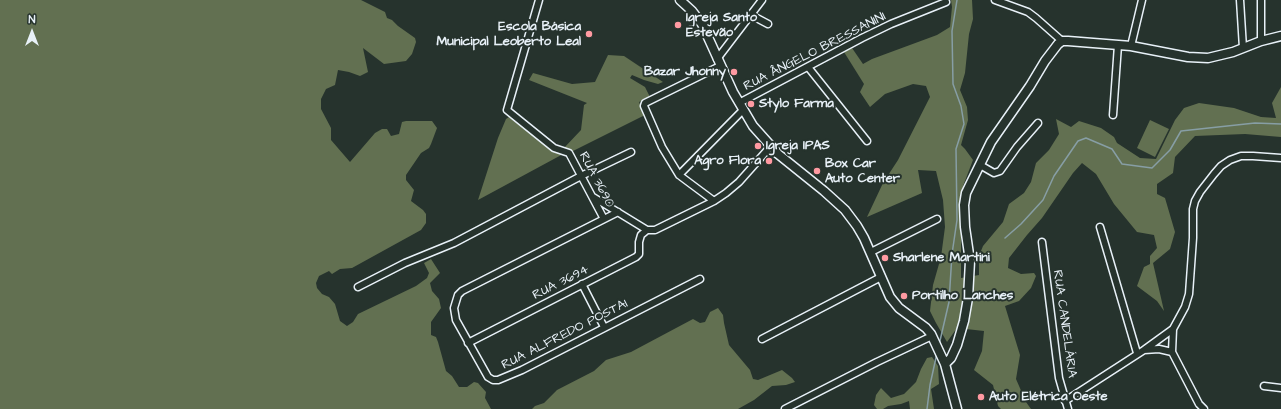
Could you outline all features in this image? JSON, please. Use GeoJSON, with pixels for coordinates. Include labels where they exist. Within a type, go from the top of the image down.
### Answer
{"type":"FeatureCollection","features":[{"type":"Feature","properties":{"kind":"street","name":"RUA 3690"},"geometry":{"type":"LineString","coordinates":[[539,0],[507,110],[554,148],[568,152],[604,219]]}},
{"type":"Feature","properties":{"kind":"street"},"geometry":{"type":"LineString","coordinates":[[680,0],[692,11],[702,24],[719,63],[741,107],[753,126],[784,160],[824,191],[845,210],[860,230],[890,297],[895,304],[926,328],[932,336],[945,364],[957,409]]}},
{"type":"Feature","properties":{"kind":"street"},"geometry":{"type":"LineString","coordinates":[[714,201],[679,175],[662,147],[644,104],[719,63],[762,0]]}},
{"type":"Feature","properties":{"kind":"street"},"geometry":{"type":"LineString","coordinates":[[995,0],[1028,12],[1062,41],[1131,46],[1196,58],[1216,57],[1261,41],[1281,36]]}},
{"type":"Feature","properties":{"kind":"street"},"geometry":{"type":"LineString","coordinates":[[1131,46],[1142,0]]}},
{"type":"Feature","properties":{"kind":"street"},"geometry":{"type":"LineString","coordinates":[[1240,0],[1243,48]]}},
{"type":"Feature","properties":{"kind":"street"},"geometry":{"type":"LineString","coordinates":[[1260,0],[1261,41]]}},
{"type":"Feature","properties":{"kind":"street","name":"RUA ÂNGELO BRESSANINI"},"geometry":{"type":"LineString","coordinates":[[679,175],[741,107],[808,67],[868,36],[946,2]]}},
{"type":"Feature","properties":{"kind":"street"},"geometry":{"type":"LineString","coordinates":[[751,15],[768,24]]}},
{"type":"Feature","properties":{"kind":"street"},"geometry":{"type":"LineString","coordinates":[[945,364],[951,358],[957,345],[964,322],[968,298],[970,261],[964,204],[966,193],[991,142],[1030,86],[1045,61],[1062,41]]}},
{"type":"Feature","properties":{"kind":"street"},"geometry":{"type":"LineString","coordinates":[[1113,115],[1118,45]]}},
{"type":"Feature","properties":{"kind":"street"},"geometry":{"type":"LineString","coordinates":[[808,67],[867,141]]}},
{"type":"Feature","properties":{"kind":"street"},"geometry":{"type":"LineString","coordinates":[[980,165],[994,173],[1000,171],[1017,147],[1038,123]]}},
{"type":"Feature","properties":{"kind":"street"},"geometry":{"type":"LineString","coordinates":[[591,196],[647,230],[656,230],[714,201],[739,182],[771,146]]}},
{"type":"Feature","properties":{"kind":"street"},"geometry":{"type":"LineString","coordinates":[[358,287],[405,263],[454,243],[581,176],[631,152]]}},
{"type":"Feature","properties":{"kind":"street"},"geometry":{"type":"LineString","coordinates":[[1065,401],[1137,353],[1144,350],[1173,329],[1185,307],[1189,294],[1193,238],[1193,209],[1195,201],[1200,192],[1221,166],[1230,160],[1241,156],[1281,158]]}},
{"type":"Feature","properties":{"kind":"street","name":"RUA ALFREDO POSTAI"},"geometry":{"type":"LineString","coordinates":[[618,212],[462,291],[458,295],[455,301],[454,314],[468,343],[488,376],[493,380],[498,380],[522,370],[700,278]]}},
{"type":"Feature","properties":{"kind":"street"},"geometry":{"type":"LineString","coordinates":[[871,252],[937,219]]}},
{"type":"Feature","properties":{"kind":"street"},"geometry":{"type":"LineString","coordinates":[[1100,227],[1137,353]]}},
{"type":"Feature","properties":{"kind":"street","name":"RUA 3694"},"geometry":{"type":"LineString","coordinates":[[468,343],[636,257],[639,254],[639,242],[641,235],[647,230]]}},
{"type":"Feature","properties":{"kind":"street","name":"RUA CANDELÁRIA"},"geometry":{"type":"LineString","coordinates":[[1042,242],[1057,360],[1068,409]]}},
{"type":"Feature","properties":{"kind":"street"},"geometry":{"type":"LineString","coordinates":[[762,339],[881,277]]}},
{"type":"Feature","properties":{"kind":"street"},"geometry":{"type":"LineString","coordinates":[[582,284],[604,328]]}},
{"type":"Feature","properties":{"kind":"street"},"geometry":{"type":"LineString","coordinates":[[1173,329],[1172,352],[1201,406],[1194,409]]}},
{"type":"Feature","properties":{"kind":"street"},"geometry":{"type":"LineString","coordinates":[[785,409],[932,336]]}},
{"type":"Feature","properties":{"kind":"street"},"geometry":{"type":"LineString","coordinates":[[1144,350],[1159,349],[1172,352]]}},
{"type":"Feature","properties":{"kind":"street"},"geometry":{"type":"LineString","coordinates":[[1264,386],[1281,388]]}},
{"type":"Feature","properties":{"kind":"green space"},"geometry":{"type":"Polygon","coordinates":[[[0,0],[361,0],[385,12],[387,18],[392,20],[415,38],[416,42],[412,54],[406,61],[384,64],[363,48],[368,72],[360,76],[338,70],[335,85],[326,89],[321,99],[321,109],[331,128],[331,140],[350,162],[375,133],[382,129],[387,129],[391,136],[399,134],[402,122],[432,121],[437,128],[431,144],[429,148],[421,153],[406,175],[406,180],[414,190],[411,201],[426,214],[426,223],[421,230],[352,268],[340,269],[332,274],[329,271],[319,276],[316,283],[317,288],[322,294],[329,297],[335,304],[340,321],[347,326],[353,322],[358,314],[416,286],[427,278],[429,273],[424,263],[431,259],[440,273],[430,283],[432,291],[439,299],[441,308],[431,322],[431,335],[436,337],[446,371],[452,376],[459,387],[467,387],[474,382],[478,383],[486,392],[485,398],[491,409],[0,409],[0,0]]]}},
{"type":"Feature","properties":{"kind":"green space"},"geometry":{"type":"Polygon","coordinates":[[[951,0],[972,0],[973,19],[969,34],[965,73],[960,90],[967,107],[968,120],[961,145],[973,160],[963,186],[961,215],[961,278],[979,275],[979,256],[983,246],[1003,222],[1009,204],[1024,193],[1031,182],[1036,163],[1049,150],[1059,134],[1056,119],[1071,127],[1079,121],[1101,128],[1114,137],[1117,143],[1140,158],[1156,159],[1175,120],[1184,108],[1199,103],[1234,108],[1261,117],[1276,118],[1272,103],[1281,87],[1281,137],[1245,134],[1195,136],[1175,157],[1173,173],[1157,184],[1157,194],[1165,198],[1175,232],[1170,249],[1153,263],[1164,311],[1157,301],[1137,286],[1144,267],[1150,264],[1150,256],[1157,248],[1154,235],[1137,232],[1114,204],[1096,174],[1082,163],[1073,173],[1042,218],[1009,258],[1008,268],[1021,274],[1034,273],[1036,276],[1031,288],[1019,301],[1005,306],[1020,355],[1016,379],[1026,402],[1031,409],[1001,409],[998,406],[993,385],[974,370],[982,351],[984,331],[957,328],[947,342],[930,311],[933,285],[941,257],[945,227],[943,200],[936,171],[918,170],[922,193],[867,217],[883,183],[898,160],[930,97],[926,86],[913,84],[885,94],[870,107],[860,92],[864,84],[844,52],[852,48],[863,64],[872,59],[937,35],[950,27],[952,7],[951,0]]]}},
{"type":"Feature","properties":{"kind":"green space"},"geometry":{"type":"Polygon","coordinates":[[[608,55],[624,56],[663,82],[658,84],[632,75],[630,78],[645,87],[650,97],[639,102],[645,115],[573,151],[564,148],[581,130],[584,105],[587,103],[529,80],[533,73],[572,84],[595,82],[608,55]]]}},
{"type":"Feature","properties":{"kind":"green space"},"geometry":{"type":"Polygon","coordinates":[[[509,117],[554,151],[565,153],[478,200],[498,138],[506,119],[509,117]]]}},
{"type":"Feature","properties":{"kind":"green space"},"geometry":{"type":"Polygon","coordinates":[[[1150,120],[1169,129],[1155,157],[1137,148],[1150,120]]]}},
{"type":"Feature","properties":{"kind":"green space"},"geometry":{"type":"Polygon","coordinates":[[[718,308],[723,315],[729,345],[750,370],[753,379],[758,380],[782,370],[795,382],[786,385],[772,386],[754,400],[738,409],[532,409],[535,406],[544,403],[557,390],[594,371],[606,360],[631,352],[693,319],[700,323],[705,322],[710,312],[718,308]]]}},
{"type":"Feature","properties":{"kind":"green space"},"geometry":{"type":"Polygon","coordinates":[[[932,357],[938,366],[939,384],[931,389],[934,409],[910,409],[909,401],[888,406],[883,409],[877,409],[874,405],[876,395],[881,388],[891,398],[904,394],[916,382],[927,358],[932,357]]]}},
{"type":"Feature","properties":{"kind":"waterway"},"geometry":{"type":"LineString","coordinates":[[939,345],[949,302],[952,254],[957,220],[956,149],[964,124],[961,106],[953,84],[952,31],[957,0]]}},
{"type":"Feature","properties":{"kind":"waterway"},"geometry":{"type":"LineString","coordinates":[[1005,238],[1021,224],[1043,200],[1054,176],[1078,141],[1086,138],[1112,149],[1122,164],[1152,168],[1170,150],[1181,131],[1255,123],[1281,124]]}},
{"type":"Feature","properties":{"kind":"waterway"},"geometry":{"type":"LineString","coordinates":[[927,409],[930,385],[937,353]]}},
{"type":"Feature","properties":{"kind":"place","name":"Igreja Santo Estevão"},"geometry":{"type":"Point","coordinates":[678,25]}},
{"type":"Feature","properties":{"kind":"place","name":"Escola Básica Municipal Leoberto Leal"},"geometry":{"type":"Point","coordinates":[589,34]}},
{"type":"Feature","properties":{"kind":"place","name":"Bazar Jhonny"},"geometry":{"type":"Point","coordinates":[734,72]}},
{"type":"Feature","properties":{"kind":"place","name":"Stylo Farma"},"geometry":{"type":"Point","coordinates":[751,104]}},
{"type":"Feature","properties":{"kind":"place","name":"Igreja IPAS"},"geometry":{"type":"Point","coordinates":[758,146]}},
{"type":"Feature","properties":{"kind":"place","name":"Agro Flora"},"geometry":{"type":"Point","coordinates":[769,161]}},
{"type":"Feature","properties":{"kind":"place","name":"Box Car Auto Center"},"geometry":{"type":"Point","coordinates":[817,171]}},
{"type":"Feature","properties":{"kind":"place","name":"Sharlene Martini"},"geometry":{"type":"Point","coordinates":[885,258]}},
{"type":"Feature","properties":{"kind":"place","name":"Portilho Lanches"},"geometry":{"type":"Point","coordinates":[904,296]}},
{"type":"Feature","properties":{"kind":"place","name":"Auto Elétrica Oeste"},"geometry":{"type":"Point","coordinates":[981,397]}}]}
